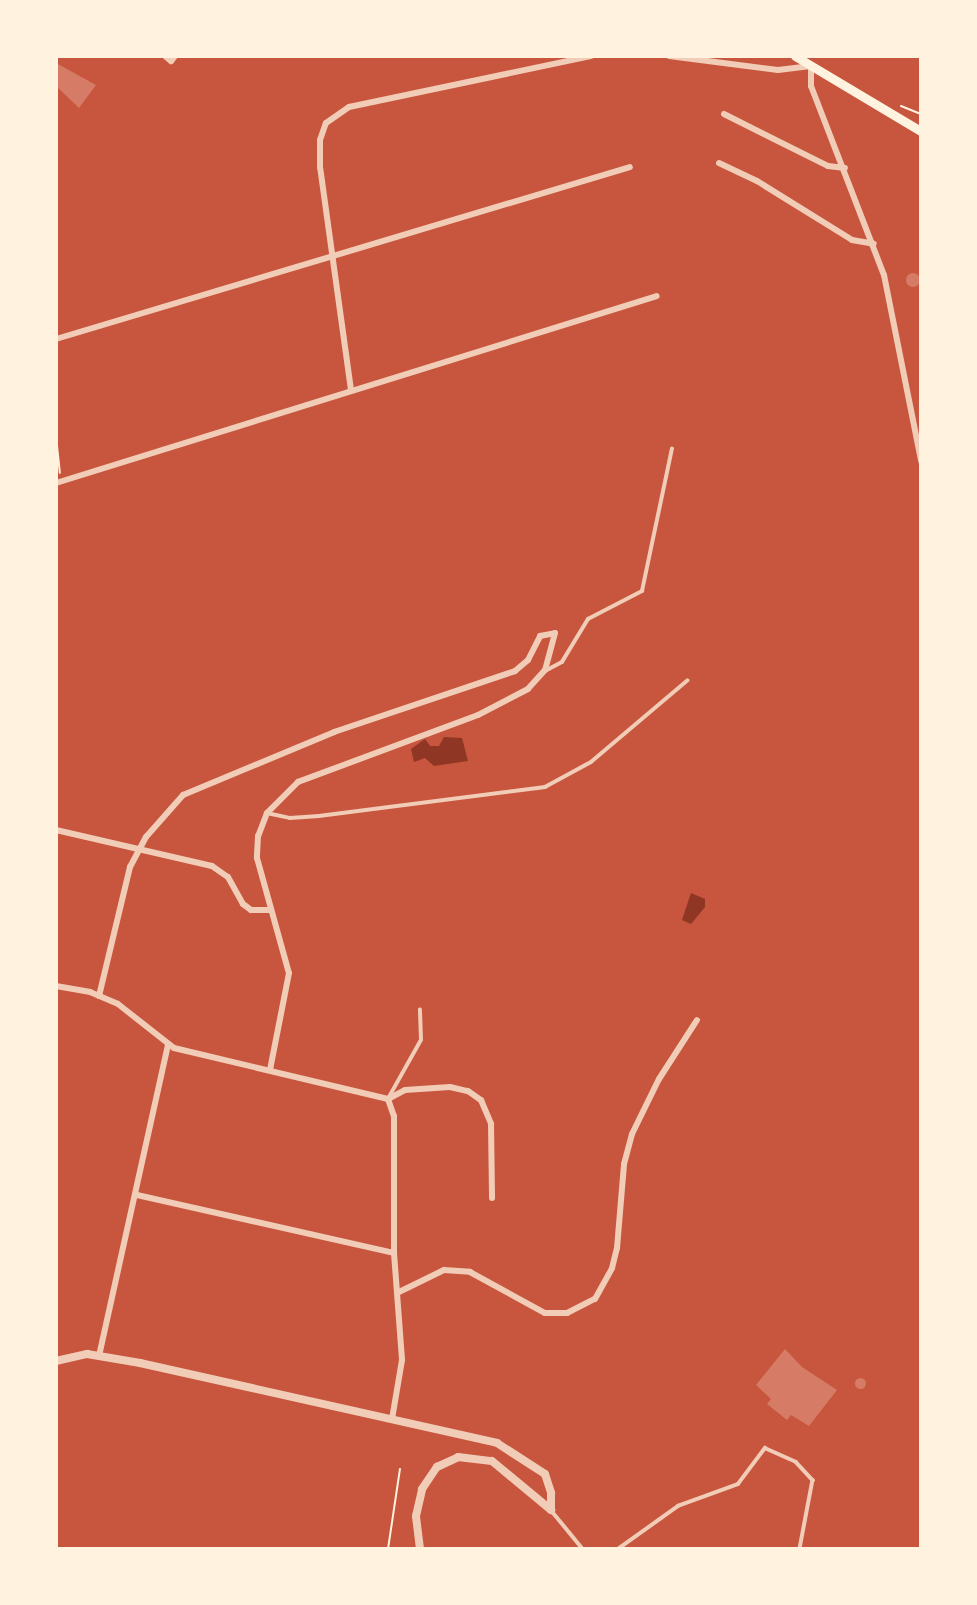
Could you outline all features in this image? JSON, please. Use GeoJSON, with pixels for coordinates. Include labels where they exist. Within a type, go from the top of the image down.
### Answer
{"type":"FeatureCollection","features":[{"type":"Feature","properties":{"kind":"main road"},"geometry":{"type":"LineString","coordinates":[[795,56],[921,131]]}},
{"type":"Feature","properties":{"kind":"street"},"geometry":{"type":"LineString","coordinates":[[165,56],[171,61],[175,56]]}},
{"type":"Feature","properties":{"kind":"street"},"geometry":{"type":"LineString","coordinates":[[351,390],[320,167],[323,131],[337,113],[349,107],[591,56]]}},
{"type":"Feature","properties":{"kind":"street"},"geometry":{"type":"LineString","coordinates":[[669,56],[778,70],[811,66],[811,86],[874,244],[891,304],[921,461]]}},
{"type":"Feature","properties":{"kind":"street"},"geometry":{"type":"LineString","coordinates":[[724,114],[828,166],[845,168]]}},
{"type":"Feature","properties":{"kind":"street"},"geometry":{"type":"LineString","coordinates":[[719,163],[757,181],[852,240],[874,244]]}},
{"type":"Feature","properties":{"kind":"street"},"geometry":{"type":"LineString","coordinates":[[56,339],[332,254],[631,167]]}},
{"type":"Feature","properties":{"kind":"street"},"geometry":{"type":"LineString","coordinates":[[58,482],[657,296]]}},
{"type":"Feature","properties":{"kind":"street"},"geometry":{"type":"LineString","coordinates":[[99,996],[124,886],[138,850],[163,814],[188,791],[334,732],[515,671],[528,660],[540,636],[555,633],[545,670],[528,689],[478,715],[298,782],[267,813],[258,836],[257,858],[289,973],[270,1070]]}},
{"type":"Feature","properties":{"kind":"street"},"geometry":{"type":"LineString","coordinates":[[56,830],[212,866],[228,877],[243,904],[251,911],[271,910]]}},
{"type":"Feature","properties":{"kind":"street"},"geometry":{"type":"LineString","coordinates":[[56,986],[99,996],[118,1004],[168,1045],[388,1099],[405,1090],[450,1087],[468,1091],[481,1100],[491,1124],[492,1198]]}},
{"type":"Feature","properties":{"kind":"street"},"geometry":{"type":"LineString","coordinates":[[399,1292],[444,1269],[470,1272],[545,1313],[566,1313],[595,1299],[612,1268],[617,1248],[624,1164],[632,1134],[659,1079],[697,1020]]}},
{"type":"Feature","properties":{"kind":"street"},"geometry":{"type":"LineString","coordinates":[[99,1356],[137,1195],[168,1045]]}},
{"type":"Feature","properties":{"kind":"street"},"geometry":{"type":"LineString","coordinates":[[388,1099],[394,1116],[394,1253],[402,1360],[392,1419]]}},
{"type":"Feature","properties":{"kind":"street"},"geometry":{"type":"LineString","coordinates":[[137,1195],[394,1253]]}},
{"type":"Feature","properties":{"kind":"street"},"geometry":{"type":"LineString","coordinates":[[56,1362],[99,1356],[466,1434],[521,1454],[545,1474],[551,1510]]}},
{"type":"Feature","properties":{"kind":"street"},"geometry":{"type":"LineString","coordinates":[[420,1549],[416,1516],[422,1489],[437,1467],[458,1457],[492,1461],[551,1510]]}},
{"type":"Feature","properties":{"kind":"lane"},"geometry":{"type":"LineString","coordinates":[[545,670],[554,670],[562,662],[588,619],[642,591],[672,449]]}},
{"type":"Feature","properties":{"kind":"lane"},"geometry":{"type":"LineString","coordinates":[[267,813],[290,818],[318,816],[545,787],[592,762],[687,681]]}},
{"type":"Feature","properties":{"kind":"lane"},"geometry":{"type":"LineString","coordinates":[[388,1099],[421,1040],[420,1010]]}},
{"type":"Feature","properties":{"kind":"lane"},"geometry":{"type":"LineString","coordinates":[[618,1549],[678,1506],[738,1484],[765,1448],[796,1462],[813,1480],[800,1549]]}},
{"type":"Feature","properties":{"kind":"lane"},"geometry":{"type":"LineString","coordinates":[[551,1510],[583,1549]]}},
{"type":"Feature","properties":{"kind":"path"},"geometry":{"type":"LineString","coordinates":[[56,436],[58,482]]}},
{"type":"Feature","properties":{"kind":"path"},"geometry":{"type":"LineString","coordinates":[[388,1549],[400,1469]]}},
{"type":"Feature","properties":{"kind":"shaded area"},"geometry":{"type":"Polygon","coordinates":[[[444,737],[462,738],[468,761],[434,766],[425,758],[414,762],[411,749],[425,739],[430,746],[439,746],[444,737]]]}},
{"type":"Feature","properties":{"kind":"shaded area"},"geometry":{"type":"Polygon","coordinates":[[[691,893],[705,899],[705,907],[691,924],[682,920],[691,893]]]}},
{"type":"Feature","properties":{"kind":"building"},"geometry":{"type":"Polygon","coordinates":[[[56,63],[96,85],[79,108],[56,86],[56,63]]]}},
{"type":"Feature","properties":{"kind":"building"},"geometry":{"type":"Polygon","coordinates":[[[913,273],[918,275],[918,285],[913,287],[908,285],[906,280],[908,275],[913,273]]]}},
{"type":"Feature","properties":{"kind":"building"},"geometry":{"type":"Polygon","coordinates":[[[785,1349],[802,1367],[837,1390],[809,1426],[791,1415],[787,1420],[767,1404],[771,1399],[756,1385],[785,1349]]]}},
{"type":"Feature","properties":{"kind":"building"},"geometry":{"type":"Polygon","coordinates":[[[860,1377],[866,1383],[860,1389],[854,1383],[860,1377]]]}}]}
